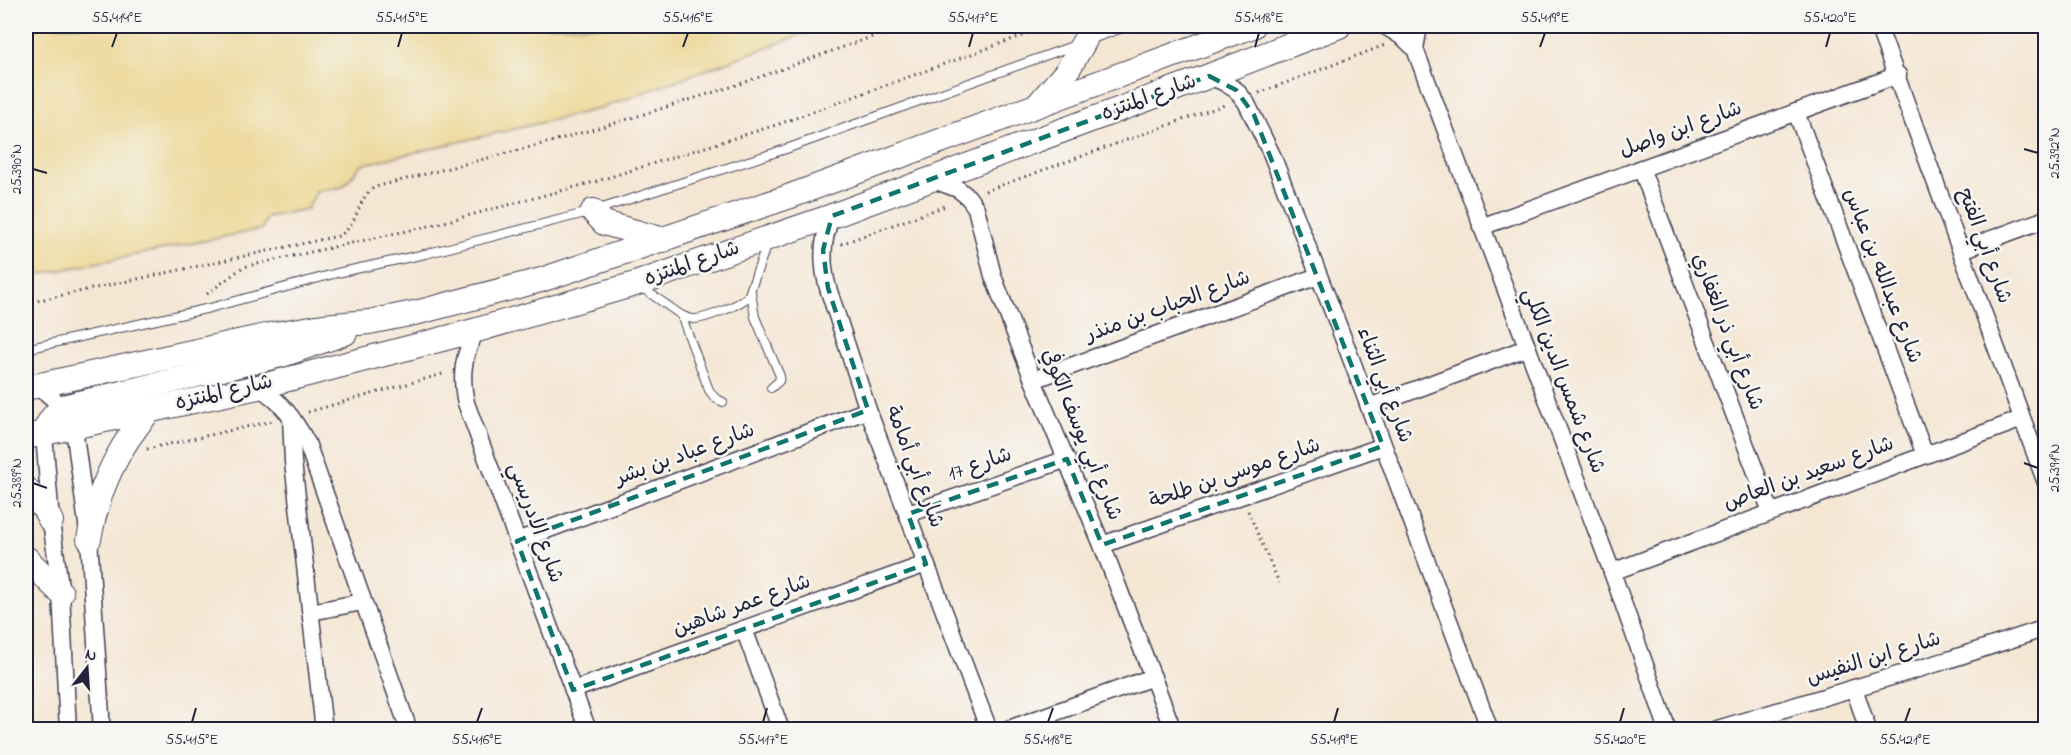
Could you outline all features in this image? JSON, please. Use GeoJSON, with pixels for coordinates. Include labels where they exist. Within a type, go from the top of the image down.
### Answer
{"type":"FeatureCollection","features":[{"type":"Feature","properties":{"kind":"main road","name":"شارع المنتزه"},"geometry":{"type":"LineString","coordinates":[[27,395],[275,334],[369,322],[418,312],[541,280],[788,197],[1253,26]]}},
{"type":"Feature","properties":{"kind":"main road","name":"شارع المنتزه"},"geometry":{"type":"LineString","coordinates":[[35,436],[69,417],[150,410],[258,387],[477,330],[635,284],[832,216],[1339,26]]}},
{"type":"Feature","properties":{"kind":"main road"},"geometry":{"type":"LineString","coordinates":[[1038,104],[1067,71],[1085,40]]}},
{"type":"Feature","properties":{"kind":"main road"},"geometry":{"type":"LineString","coordinates":[[593,211],[604,223],[664,240]]}},
{"type":"Feature","properties":{"kind":"main road"},"geometry":{"type":"LineString","coordinates":[[69,417],[285,354],[328,340],[369,322]]}},
{"type":"Feature","properties":{"kind":"main road"},"geometry":{"type":"LineString","coordinates":[[89,539],[99,496],[116,456],[150,410]]}},
{"type":"Feature","properties":{"kind":"main road"},"geometry":{"type":"LineString","coordinates":[[26,489],[43,507],[51,521]]}},
{"type":"Feature","properties":{"kind":"main road"},"geometry":{"type":"LineString","coordinates":[[26,558],[61,593]]}},
{"type":"Feature","properties":{"kind":"street"},"geometry":{"type":"LineString","coordinates":[[1385,26],[1409,44],[1419,26]]}},
{"type":"Feature","properties":{"kind":"street","name":"شارع أبي الفتح"},"geometry":{"type":"LineString","coordinates":[[1878,26],[1898,75],[2046,483]]}},
{"type":"Feature","properties":{"kind":"street","name":"شارع شمس الدين الكلي"},"geometry":{"type":"LineString","coordinates":[[1409,44],[1612,572],[1668,729]]}},
{"type":"Feature","properties":{"kind":"street","name":"شارع ابن واصل"},"geometry":{"type":"LineString","coordinates":[[1481,227],[1898,75]]}},
{"type":"Feature","properties":{"kind":"street","name":"شارع أبي الثناء"},"geometry":{"type":"LineString","coordinates":[[1209,76],[1236,90],[1244,99],[1272,155],[1490,729]]}},
{"type":"Feature","properties":{"kind":"street","name":"شارع عبدالله بن عباس"},"geometry":{"type":"LineString","coordinates":[[1796,112],[1925,455]]}},
{"type":"Feature","properties":{"kind":"street","name":"شارع أبي ذر الغفاري"},"geometry":{"type":"LineString","coordinates":[[1641,168],[1771,512]]}},
{"type":"Feature","properties":{"kind":"street"},"geometry":{"type":"LineString","coordinates":[[931,179],[958,189],[968,197]]}},
{"type":"Feature","properties":{"kind":"street","name":"شارع أبي يوسف الكوفي"},"geometry":{"type":"LineString","coordinates":[[968,197],[980,219],[987,259],[1033,380],[1102,545],[1173,729]]}},
{"type":"Feature","properties":{"kind":"street","name":"شارع أبي أمامة"},"geometry":{"type":"LineString","coordinates":[[832,216],[826,228],[823,250],[824,273],[828,288],[868,410],[989,729]]}},
{"type":"Feature","properties":{"kind":"street"},"geometry":{"type":"LineString","coordinates":[[1962,250],[2046,219]]}},
{"type":"Feature","properties":{"kind":"street","name":"شارع الحباب بن منذر"},"geometry":{"type":"LineString","coordinates":[[1033,380],[1318,276]]}},
{"type":"Feature","properties":{"kind":"street","name":"شارع الادريسي"},"geometry":{"type":"LineString","coordinates":[[477,330],[469,343],[463,368],[466,403],[588,729]]}},
{"type":"Feature","properties":{"kind":"street"},"geometry":{"type":"LineString","coordinates":[[1369,407],[1526,348]]}},
{"type":"Feature","properties":{"kind":"street"},"geometry":{"type":"LineString","coordinates":[[258,387],[276,399],[291,417],[307,443],[409,729]]}},
{"type":"Feature","properties":{"kind":"street"},"geometry":{"type":"LineString","coordinates":[[27,395],[44,391],[69,417],[89,539],[102,729]]}},
{"type":"Feature","properties":{"kind":"street","name":"شارع عباد بن بشر"},"geometry":{"type":"LineString","coordinates":[[517,541],[868,410]]}},
{"type":"Feature","properties":{"kind":"street"},"geometry":{"type":"LineString","coordinates":[[291,417],[293,462],[324,729]]}},
{"type":"Feature","properties":{"kind":"street","name":"شارع سعيد بن العاص"},"geometry":{"type":"LineString","coordinates":[[1612,572],[2022,419]]}},
{"type":"Feature","properties":{"kind":"street"},"geometry":{"type":"LineString","coordinates":[[35,436],[51,521],[61,593],[68,729]]}},
{"type":"Feature","properties":{"kind":"street","name":"شارع موسى بن طلحة"},"geometry":{"type":"LineString","coordinates":[[1102,545],[1383,446]]}},
{"type":"Feature","properties":{"kind":"street","name":"شارع 17"},"geometry":{"type":"LineString","coordinates":[[908,514],[1067,459]]}},
{"type":"Feature","properties":{"kind":"street","name":"شارع عمر شاهين"},"geometry":{"type":"LineString","coordinates":[[573,690],[926,564]]}},
{"type":"Feature","properties":{"kind":"street"},"geometry":{"type":"LineString","coordinates":[[311,612],[362,602]]}},
{"type":"Feature","properties":{"kind":"street","name":"شارع ابن النفيس"},"geometry":{"type":"LineString","coordinates":[[1714,729],[1948,660],[2046,628]]}},
{"type":"Feature","properties":{"kind":"street"},"geometry":{"type":"LineString","coordinates":[[744,629],[782,729]]}},
{"type":"Feature","properties":{"kind":"street"},"geometry":{"type":"LineString","coordinates":[[1006,729],[1154,677]]}},
{"type":"Feature","properties":{"kind":"street"},"geometry":{"type":"LineString","coordinates":[[1854,688],[1868,729]]}},
{"type":"Feature","properties":{"kind":"lane"},"geometry":{"type":"LineString","coordinates":[[26,348],[210,308],[337,273],[435,252],[593,211],[786,149],[1128,26]]}},
{"type":"Feature","properties":{"kind":"lane"},"geometry":{"type":"LineString","coordinates":[[635,284],[652,293],[681,315],[688,318],[701,318],[741,303],[748,297],[770,237]]}},
{"type":"Feature","properties":{"kind":"lane"},"geometry":{"type":"LineString","coordinates":[[751,292],[755,317],[780,376],[779,381],[771,388]]}},
{"type":"Feature","properties":{"kind":"lane"},"geometry":{"type":"LineString","coordinates":[[681,315],[709,390],[715,398],[723,402]]}},
{"type":"Feature","properties":{"kind":"path"},"geometry":{"type":"LineString","coordinates":[[26,303],[333,237],[347,230],[367,193],[380,185],[550,142],[625,120],[740,84],[902,26]]}},
{"type":"Feature","properties":{"kind":"path"},"geometry":{"type":"LineString","coordinates":[[205,295],[243,267],[429,226],[594,182],[779,124],[1049,26]]}},
{"type":"Feature","properties":{"kind":"path"},"geometry":{"type":"LineString","coordinates":[[823,250],[1244,99],[1409,44]]}},
{"type":"Feature","properties":{"kind":"path"},"geometry":{"type":"LineString","coordinates":[[116,456],[291,417],[463,368]]}},
{"type":"Feature","properties":{"kind":"path"},"geometry":{"type":"LineString","coordinates":[[1242,496],[1279,583]]}},
{"type":"Feature","properties":{"kind":"highlighted area"},"geometry":{"type":"Polygon","coordinates":[[[1209,76],[1236,90],[1254,115],[1383,446],[1102,545],[1067,459],[908,514],[926,564],[573,690],[517,541],[868,410],[828,288],[823,250],[832,216],[1209,76]]]}},
{"type":"Feature","properties":{"kind":"sand"},"geometry":{"type":"Polygon","coordinates":[[[26,26],[825,26],[599,109],[361,165],[343,187],[317,191],[307,209],[266,217],[262,229],[37,275],[26,270],[26,26]]]}}]}
